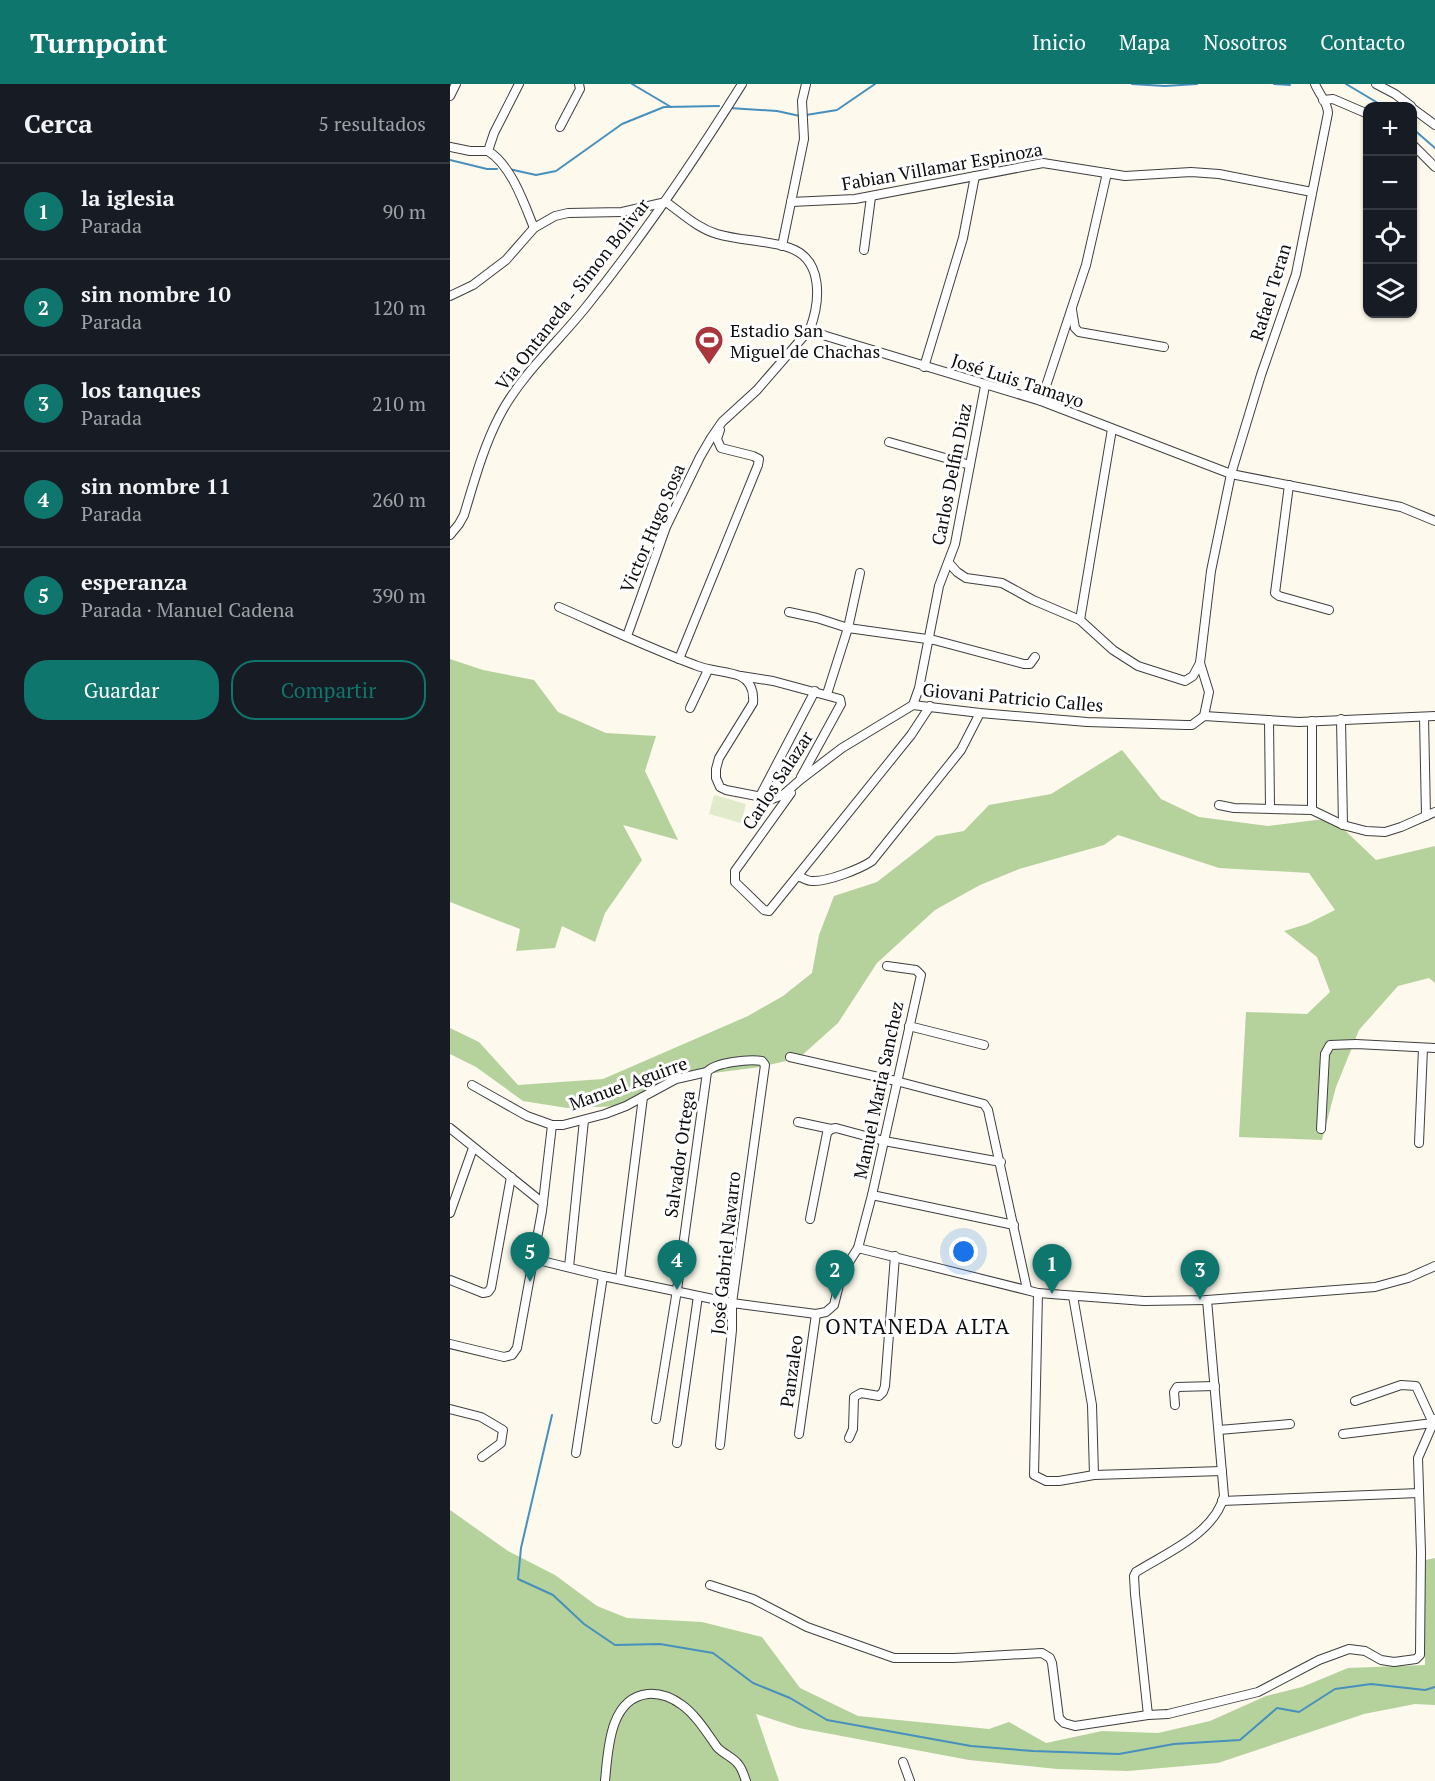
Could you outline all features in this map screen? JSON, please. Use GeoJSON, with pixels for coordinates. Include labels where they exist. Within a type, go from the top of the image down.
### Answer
{"type":"FeatureCollection","features":[{"type":"Feature","properties":{"kind":"street"},"geometry":{"type":"LineString","coordinates":[[450,96],[456,84]]}},
{"type":"Feature","properties":{"kind":"street"},"geometry":{"type":"LineString","coordinates":[[488,151],[494,133],[519,84]]}},
{"type":"Feature","properties":{"kind":"street"},"geometry":{"type":"LineString","coordinates":[[560,127],[579,89],[579,84]]}},
{"type":"Feature","properties":{"kind":"street","name":"Via Ontaneda - Simon Bolivar"},"geometry":{"type":"LineString","coordinates":[[450,535],[464,515],[489,437],[509,400],[586,306],[666,202],[742,84]]}},
{"type":"Feature","properties":{"kind":"street","name":"Rafael Teran"},"geometry":{"type":"LineString","coordinates":[[1200,663],[1211,571],[1231,474],[1261,375],[1296,274],[1328,113],[1315,84]]}},
{"type":"Feature","properties":{"kind":"street"},"geometry":{"type":"LineString","coordinates":[[1376,84],[1405,102]]}},
{"type":"Feature","properties":{"kind":"street"},"geometry":{"type":"LineString","coordinates":[[782,246],[806,131],[802,101],[808,85]]}},
{"type":"Feature","properties":{"kind":"street"},"geometry":{"type":"LineString","coordinates":[[1323,100],[1333,99],[1363,112]]}},
{"type":"Feature","properties":{"kind":"street"},"geometry":{"type":"LineString","coordinates":[[1417,111],[1435,125]]}},
{"type":"Feature","properties":{"kind":"street"},"geometry":{"type":"LineString","coordinates":[[450,147],[470,151],[488,151],[498,158],[525,205],[534,228]]}},
{"type":"Feature","properties":{"kind":"street"},"geometry":{"type":"LineString","coordinates":[[1417,148],[1435,167]]}},
{"type":"Feature","properties":{"kind":"street","name":"Fabian Villamar Espinoza"},"geometry":{"type":"LineString","coordinates":[[791,202],[838,201],[871,197],[1043,163],[1134,176],[1191,172],[1218,174],[1312,192]]}},
{"type":"Feature","properties":{"kind":"street"},"geometry":{"type":"LineString","coordinates":[[1041,401],[1086,265],[1107,173]]}},
{"type":"Feature","properties":{"kind":"street"},"geometry":{"type":"LineString","coordinates":[[924,367],[963,238],[975,176]]}},
{"type":"Feature","properties":{"kind":"street"},"geometry":{"type":"LineString","coordinates":[[864,250],[871,197]]}},
{"type":"Feature","properties":{"kind":"street"},"geometry":{"type":"LineString","coordinates":[[450,296],[472,285],[506,261],[534,228],[555,216],[568,213],[622,212],[666,202],[703,229],[738,239],[782,246],[800,253],[811,264],[816,276],[816,303],[810,329]]}},
{"type":"Feature","properties":{"kind":"street"},"geometry":{"type":"LineString","coordinates":[[1072,310],[1075,328],[1079,332],[1164,347]]}},
{"type":"Feature","properties":{"kind":"street","name":"José Luis Tamayo"},"geometry":{"type":"LineString","coordinates":[[810,329],[924,367],[1041,401],[1231,474],[1401,507],[1435,521]]}},
{"type":"Feature","properties":{"kind":"street","name":"Victor Hugo Sosa"},"geometry":{"type":"LineString","coordinates":[[627,636],[666,527],[700,457],[722,422],[757,390],[810,329]]}},
{"type":"Feature","properties":{"kind":"street","name":"Carlos Delfin Diaz"},"geometry":{"type":"LineString","coordinates":[[985,386],[955,544],[949,563],[957,573],[966,578],[1002,583],[1033,600],[1080,620],[1113,650],[1138,666],[1185,681],[1208,684]]}},
{"type":"Feature","properties":{"kind":"street"},"geometry":{"type":"LineString","coordinates":[[679,660],[758,465],[759,459],[721,448],[718,445],[717,439],[722,422]]}},
{"type":"Feature","properties":{"kind":"street"},"geometry":{"type":"LineString","coordinates":[[1080,620],[1112,429]]}},
{"type":"Feature","properties":{"kind":"street"},"geometry":{"type":"LineString","coordinates":[[889,442],[970,465]]}},
{"type":"Feature","properties":{"kind":"street"},"geometry":{"type":"LineString","coordinates":[[1289,484],[1275,593],[1279,597],[1329,610]]}},
{"type":"Feature","properties":{"kind":"street"},"geometry":{"type":"LineString","coordinates":[[913,705],[919,688],[939,586],[949,563]]}},
{"type":"Feature","properties":{"kind":"street"},"geometry":{"type":"LineString","coordinates":[[560,607],[679,660],[708,670],[773,681],[827,694],[848,628],[860,573]]}},
{"type":"Feature","properties":{"kind":"street"},"geometry":{"type":"LineString","coordinates":[[789,612],[848,628],[934,639],[1024,664],[1030,664],[1035,657]]}},
{"type":"Feature","properties":{"kind":"street"},"geometry":{"type":"LineString","coordinates":[[1185,681],[1193,676],[1200,663]]}},
{"type":"Feature","properties":{"kind":"street"},"geometry":{"type":"LineString","coordinates":[[1200,663],[1208,684],[1208,704],[1204,716]]}},
{"type":"Feature","properties":{"kind":"street"},"geometry":{"type":"LineString","coordinates":[[690,708],[708,670]]}},
{"type":"Feature","properties":{"kind":"street","name":"Giovani Patricio Calles"},"geometry":{"type":"LineString","coordinates":[[741,676],[750,684],[754,693],[753,703],[719,758],[716,778],[720,787],[726,790],[772,800],[783,795],[842,748],[913,705],[1087,722],[1185,725],[1192,725],[1204,716],[1312,721],[1435,716]]}},
{"type":"Feature","properties":{"kind":"street"},"geometry":{"type":"LineString","coordinates":[[759,798],[815,691]]}},
{"type":"Feature","properties":{"kind":"street","name":"Carlos Salazar"},"geometry":{"type":"LineString","coordinates":[[798,876],[769,911],[764,910],[735,882],[735,871],[800,780],[825,737],[841,704],[840,699],[827,694]]}},
{"type":"Feature","properties":{"kind":"street"},"geometry":{"type":"LineString","coordinates":[[930,706],[911,735],[798,876],[810,881],[823,879],[860,868],[872,861],[961,750],[980,713]]}},
{"type":"Feature","properties":{"kind":"street"},"geometry":{"type":"LineString","coordinates":[[1424,717],[1426,816]]}},
{"type":"Feature","properties":{"kind":"street"},"geometry":{"type":"LineString","coordinates":[[1341,719],[1342,825]]}},
{"type":"Feature","properties":{"kind":"street"},"geometry":{"type":"LineString","coordinates":[[1269,720],[1270,808]]}},
{"type":"Feature","properties":{"kind":"street"},"geometry":{"type":"LineString","coordinates":[[1312,721],[1312,810]]}},
{"type":"Feature","properties":{"kind":"street"},"geometry":{"type":"LineString","coordinates":[[1219,805],[1312,810],[1342,825],[1366,831],[1385,832],[1435,812]]}},
{"type":"Feature","properties":{"kind":"street","name":"Manuel Maria Sanchez"},"geometry":{"type":"LineString","coordinates":[[816,1314],[826,1312],[834,1305],[842,1273],[858,1248],[872,1195],[920,973],[916,970],[888,966]]}},
{"type":"Feature","properties":{"kind":"street"},"geometry":{"type":"LineString","coordinates":[[909,1026],[984,1045]]}},
{"type":"Feature","properties":{"kind":"street"},"geometry":{"type":"LineString","coordinates":[[1321,1129],[1325,1054],[1330,1045],[1435,1048]]}},
{"type":"Feature","properties":{"kind":"street"},"geometry":{"type":"LineString","coordinates":[[1419,1143],[1423,1048]]}},
{"type":"Feature","properties":{"kind":"street"},"geometry":{"type":"LineString","coordinates":[[790,1057],[979,1101],[988,1110],[1027,1289]]}},
{"type":"Feature","properties":{"kind":"street","name":"Manuel Aguirre"},"geometry":{"type":"LineString","coordinates":[[472,1085],[527,1116],[552,1125],[584,1120],[626,1106],[676,1079],[707,1072],[718,1065],[759,1060],[765,1065]]}},
{"type":"Feature","properties":{"kind":"street","name":"José Gabriel Navarro"},"geometry":{"type":"LineString","coordinates":[[720,1445],[732,1330],[732,1303],[765,1065]]}},
{"type":"Feature","properties":{"kind":"street","name":"Salvador Ortega"},"geometry":{"type":"LineString","coordinates":[[656,1419],[677,1290],[707,1072]]}},
{"type":"Feature","properties":{"kind":"street"},"geometry":{"type":"LineString","coordinates":[[620,1279],[643,1097]]}},
{"type":"Feature","properties":{"kind":"street"},"geometry":{"type":"LineString","coordinates":[[569,1267],[584,1120]]}},
{"type":"Feature","properties":{"kind":"street"},"geometry":{"type":"LineString","coordinates":[[798,1122],[829,1131],[836,1128],[884,1141],[1000,1162]]}},
{"type":"Feature","properties":{"kind":"street"},"geometry":{"type":"LineString","coordinates":[[450,1344],[504,1357],[512,1355],[517,1348],[543,1203],[552,1125]]}},
{"type":"Feature","properties":{"kind":"street"},"geometry":{"type":"LineString","coordinates":[[450,1128],[543,1203]]}},
{"type":"Feature","properties":{"kind":"street"},"geometry":{"type":"LineString","coordinates":[[810,1220],[829,1131]]}},
{"type":"Feature","properties":{"kind":"street"},"geometry":{"type":"LineString","coordinates":[[450,1214],[473,1148]]}},
{"type":"Feature","properties":{"kind":"street"},"geometry":{"type":"LineString","coordinates":[[450,1280],[483,1293],[488,1292],[491,1288],[511,1177]]}},
{"type":"Feature","properties":{"kind":"street"},"geometry":{"type":"LineString","coordinates":[[872,1195],[1014,1225]]}},
{"type":"Feature","properties":{"kind":"street"},"geometry":{"type":"LineString","coordinates":[[858,1248],[1038,1293],[1144,1301],[1207,1300],[1375,1287],[1408,1278],[1435,1266]]}},
{"type":"Feature","properties":{"kind":"street"},"geometry":{"type":"LineString","coordinates":[[849,1438],[853,1429],[854,1397],[861,1393],[879,1396],[885,1386],[895,1256]]}},
{"type":"Feature","properties":{"kind":"street"},"geometry":{"type":"LineString","coordinates":[[534,1259],[732,1303],[816,1314]]}},
{"type":"Feature","properties":{"kind":"street"},"geometry":{"type":"LineString","coordinates":[[576,1453],[603,1276]]}},
{"type":"Feature","properties":{"kind":"street"},"geometry":{"type":"LineString","coordinates":[[1038,1293],[1034,1475],[1046,1481],[1059,1481],[1094,1475],[1222,1471]]}},
{"type":"Feature","properties":{"kind":"street"},"geometry":{"type":"LineString","coordinates":[[677,1443],[698,1296]]}},
{"type":"Feature","properties":{"kind":"street"},"geometry":{"type":"LineString","coordinates":[[1073,1296],[1092,1405],[1094,1475]]}},
{"type":"Feature","properties":{"kind":"street"},"geometry":{"type":"LineString","coordinates":[[1148,1715],[1134,1576],[1136,1572],[1202,1529],[1219,1509],[1222,1501],[1219,1430],[1207,1300]]}},
{"type":"Feature","properties":{"kind":"street","name":"Panzaleo"},"geometry":{"type":"LineString","coordinates":[[799,1434],[816,1314]]}},
{"type":"Feature","properties":{"kind":"street"},"geometry":{"type":"LineString","coordinates":[[1355,1401],[1401,1385],[1416,1386],[1434,1421]]}},
{"type":"Feature","properties":{"kind":"street"},"geometry":{"type":"LineString","coordinates":[[1175,1405],[1176,1387],[1215,1386]]}},
{"type":"Feature","properties":{"kind":"street"},"geometry":{"type":"LineString","coordinates":[[450,1409],[481,1417],[503,1430],[501,1443],[482,1457]]}},
{"type":"Feature","properties":{"kind":"street"},"geometry":{"type":"LineString","coordinates":[[1343,1434],[1434,1421]]}},
{"type":"Feature","properties":{"kind":"street"},"geometry":{"type":"LineString","coordinates":[[710,1585],[753,1599],[807,1627],[894,1658],[954,1658],[1042,1653],[1050,1658],[1059,1718],[1064,1723],[1074,1726],[1168,1714],[1258,1692],[1319,1660],[1349,1649],[1365,1651],[1381,1660],[1394,1662],[1416,1659],[1420,1654],[1421,1552],[1418,1458],[1434,1421]]}},
{"type":"Feature","properties":{"kind":"street"},"geometry":{"type":"LineString","coordinates":[[1219,1430],[1290,1425]]}},
{"type":"Feature","properties":{"kind":"street"},"geometry":{"type":"LineString","coordinates":[[1222,1501],[1419,1493]]}},
{"type":"Feature","properties":{"kind":"street"},"geometry":{"type":"LineString","coordinates":[[605,1781],[611,1736],[622,1707],[639,1695],[653,1694],[667,1695],[683,1706],[721,1752],[739,1764],[746,1781]]}},
{"type":"Feature","properties":{"kind":"street"},"geometry":{"type":"LineString","coordinates":[[903,1762],[910,1781]]}},
{"type":"Feature","properties":{"kind":"green space"},"geometry":{"type":"Polygon","coordinates":[[[450,659],[483,670],[534,680],[558,712],[606,733],[656,736],[645,771],[678,840],[623,825],[642,860],[605,913],[595,942],[562,926],[555,948],[516,951],[520,929],[450,902],[450,659]]]}},
{"type":"Feature","properties":{"kind":"green space"},"geometry":{"type":"Polygon","coordinates":[[[1122,750],[1161,799],[1199,817],[1268,826],[1332,818],[1376,860],[1435,846],[1435,983],[1429,978],[1398,986],[1359,1030],[1336,1087],[1322,1140],[1239,1137],[1246,1012],[1307,1014],[1330,992],[1317,957],[1284,931],[1307,924],[1335,910],[1309,873],[1219,868],[1118,835],[1104,845],[1019,869],[980,885],[935,910],[877,963],[838,1023],[799,1058],[760,1067],[676,1078],[623,1106],[567,1108],[523,1101],[476,1067],[450,1054],[450,1028],[479,1042],[518,1085],[603,1079],[748,1016],[783,996],[812,973],[819,935],[834,896],[877,882],[936,836],[964,831],[989,805],[1051,794],[1122,750]]]}},
{"type":"Feature","properties":{"kind":"green space"},"geometry":{"type":"Polygon","coordinates":[[[714,795],[746,804],[741,823],[709,814],[714,795]]]}},
{"type":"Feature","properties":{"kind":"green space"},"geometry":{"type":"Polygon","coordinates":[[[450,1510],[508,1551],[555,1575],[597,1606],[627,1618],[702,1622],[762,1637],[800,1688],[858,1716],[989,1729],[1009,1722],[1046,1743],[1102,1731],[1158,1733],[1210,1721],[1266,1696],[1302,1687],[1348,1668],[1425,1665],[1425,1560],[1435,1558],[1435,1705],[1415,1704],[1364,1714],[1218,1763],[1128,1771],[1057,1769],[969,1760],[799,1728],[756,1714],[779,1781],[450,1781],[450,1510]]]}},
{"type":"Feature","properties":{"kind":"waterway"},"geometry":{"type":"LineString","coordinates":[[632,84],[671,107]]}},
{"type":"Feature","properties":{"kind":"waterway"},"geometry":{"type":"LineString","coordinates":[[806,115],[837,110],[875,84]]}},
{"type":"Feature","properties":{"kind":"waterway"},"geometry":{"type":"LineString","coordinates":[[1132,84],[1165,86],[1197,84]]}},
{"type":"Feature","properties":{"kind":"waterway"},"geometry":{"type":"LineString","coordinates":[[1274,84],[1290,85]]}},
{"type":"Feature","properties":{"kind":"waterway"},"geometry":{"type":"LineString","coordinates":[[1346,84],[1376,102]]}},
{"type":"Feature","properties":{"kind":"waterway"},"geometry":{"type":"LineString","coordinates":[[509,169],[536,175],[556,171],[622,124],[664,107],[719,106]]}},
{"type":"Feature","properties":{"kind":"waterway"},"geometry":{"type":"LineString","coordinates":[[729,108],[777,111],[800,116]]}},
{"type":"Feature","properties":{"kind":"waterway"},"geometry":{"type":"LineString","coordinates":[[1417,132],[1435,148]]}},
{"type":"Feature","properties":{"kind":"waterway"},"geometry":{"type":"LineString","coordinates":[[450,160],[487,169],[497,169]]}},
{"type":"Feature","properties":{"kind":"waterway"},"geometry":{"type":"LineString","coordinates":[[552,1415],[521,1548],[518,1579],[553,1595],[584,1624],[615,1645],[660,1644],[713,1653],[753,1683],[790,1698],[827,1720],[971,1746],[1119,1754],[1174,1744],[1240,1740],[1277,1708],[1299,1712],[1335,1689],[1371,1684],[1425,1690],[1435,1687]]}},
{"type":"Feature","properties":{"kind":"place","name":"Estadio San Miguel de Chachas"},"geometry":{"type":"Point","coordinates":[709,366]}},
{"type":"Feature","properties":{"kind":"place","name":"esperanza"},"geometry":{"type":"Point","coordinates":[530,1282]}},
{"type":"Feature","properties":{"kind":"place","name":"sin nombre 11"},"geometry":{"type":"Point","coordinates":[677,1290]}},
{"type":"Feature","properties":{"kind":"place","name":"la iglesia"},"geometry":{"type":"Point","coordinates":[1052,1294]}},
{"type":"Feature","properties":{"kind":"place","name":"sin nombre 10"},"geometry":{"type":"Point","coordinates":[835,1300]}},
{"type":"Feature","properties":{"kind":"place","name":"los tanques"},"geometry":{"type":"Point","coordinates":[1200,1300]}},
{"type":"Feature","properties":{"kind":"district","name":"ONTANEDA ALTA"},"geometry":{"type":"Point","coordinates":[918,1326]}}]}
